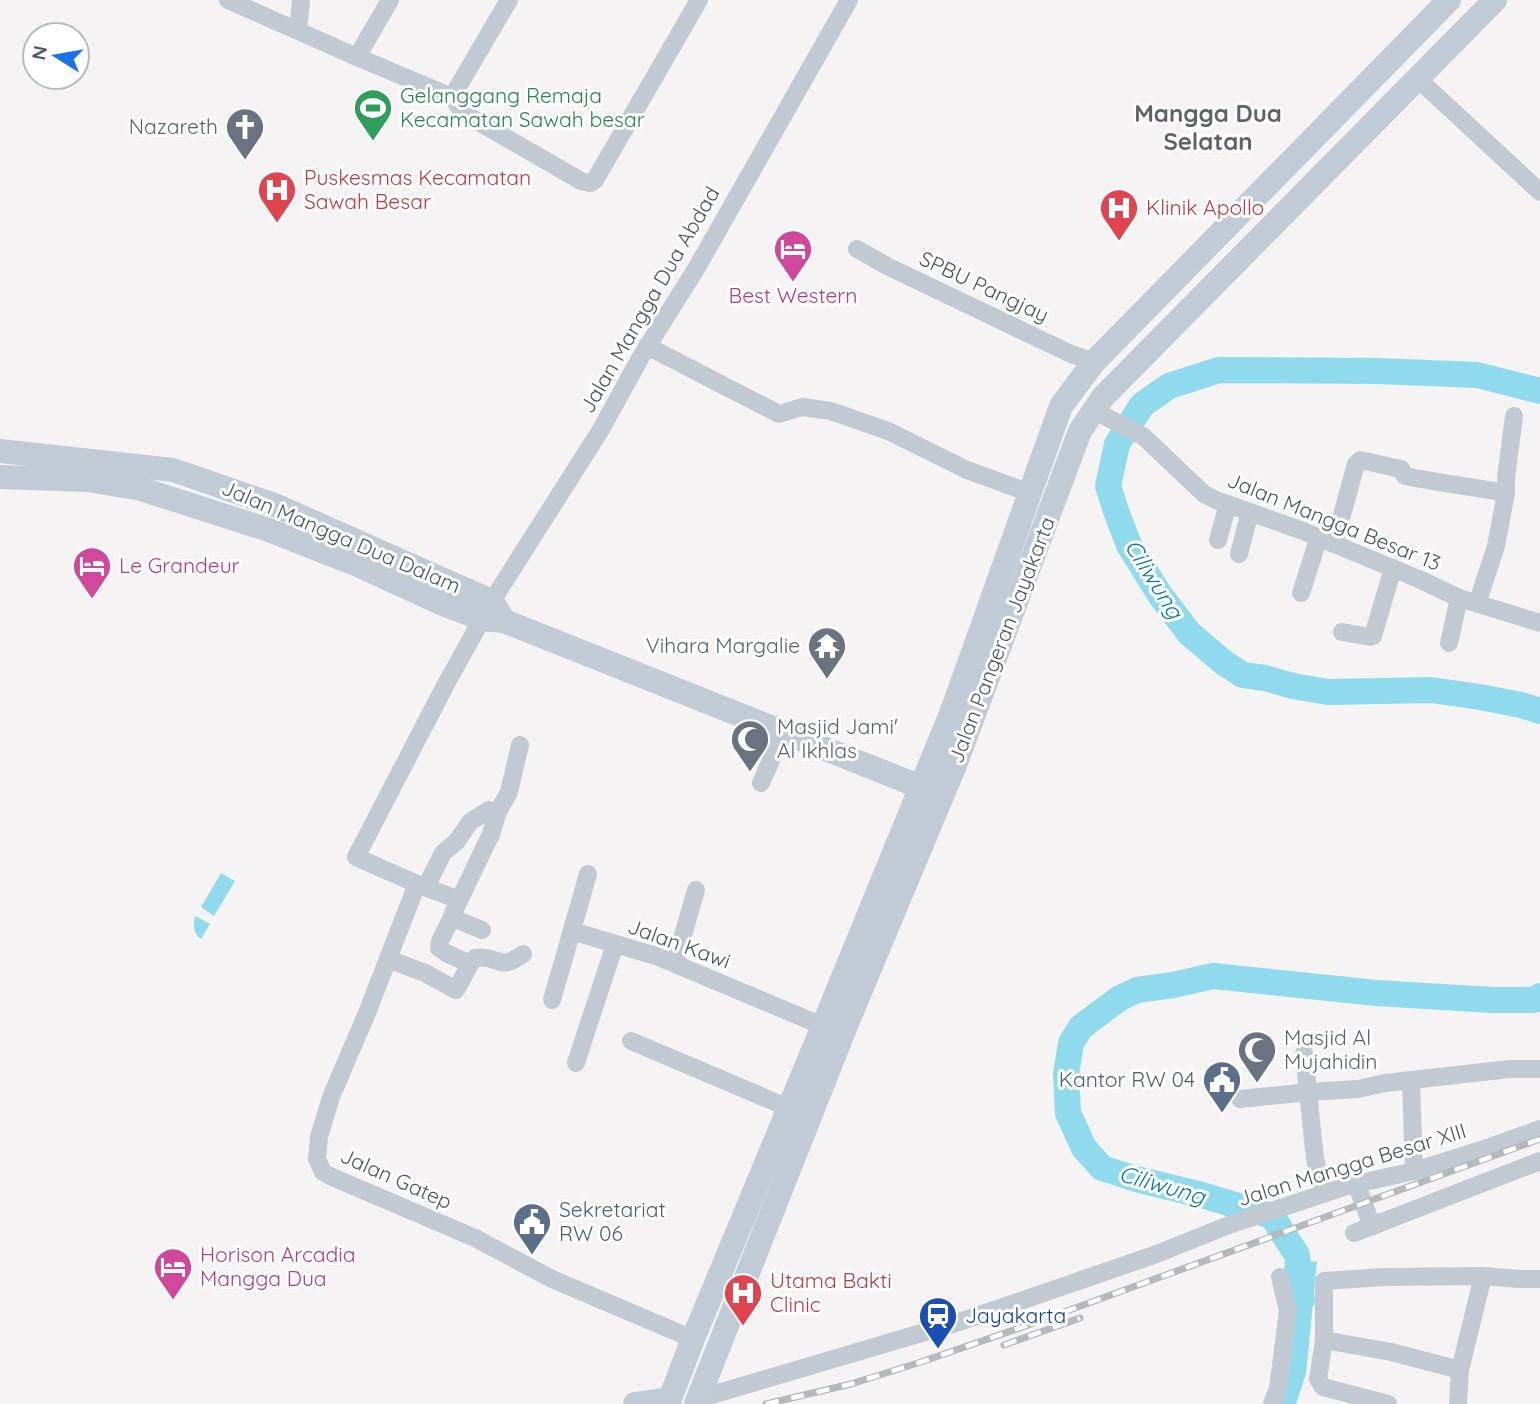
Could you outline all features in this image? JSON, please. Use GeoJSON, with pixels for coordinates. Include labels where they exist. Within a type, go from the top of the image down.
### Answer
{"type":"FeatureCollection","features":[{"type":"Feature","properties":{"kind":"main road","name":"Jalan Pangeran Jayakarta"},"geometry":{"type":"LineString","coordinates":[[878,922],[921,787],[952,711],[1061,406],[1094,362],[1449,0]]}},
{"type":"Feature","properties":{"kind":"main road","name":"Jalan Pangeran Jayakarta"},"geometry":{"type":"LineString","coordinates":[[697,1401],[859,966],[975,714],[1080,431],[1103,397],[1495,0]]}},
{"type":"Feature","properties":{"kind":"main road","name":"Jalan Mangga Dua Dalam"},"geometry":{"type":"LineString","coordinates":[[0,451],[173,470],[277,506],[492,614],[921,787]]}},
{"type":"Feature","properties":{"kind":"main road","name":"Jalan Mangga Dua Dalam"},"geometry":{"type":"LineString","coordinates":[[0,477],[88,480],[161,495],[269,530],[358,565],[443,604],[492,614]]}},
{"type":"Feature","properties":{"kind":"main road","name":"Jalan Pangeran Jayakarta"},"geometry":{"type":"LineString","coordinates":[[668,1402],[824,1026],[859,966]]}},
{"type":"Feature","properties":{"kind":"main road"},"geometry":{"type":"LineString","coordinates":[[635,1404],[668,1402]]}},
{"type":"Feature","properties":{"kind":"street"},"geometry":{"type":"LineString","coordinates":[[228,0],[453,97],[462,111],[475,120],[581,181],[590,183],[595,180],[699,0]]}},
{"type":"Feature","properties":{"kind":"street"},"geometry":{"type":"LineString","coordinates":[[298,30],[301,0]]}},
{"type":"Feature","properties":{"kind":"street"},"geometry":{"type":"LineString","coordinates":[[357,57],[390,0]]}},
{"type":"Feature","properties":{"kind":"street"},"geometry":{"type":"LineString","coordinates":[[453,97],[509,0]]}},
{"type":"Feature","properties":{"kind":"street","name":"Jalan Mangga Dua Abdad"},"geometry":{"type":"LineString","coordinates":[[421,885],[356,857],[446,684],[492,614],[648,346],[696,269],[849,0]]}},
{"type":"Feature","properties":{"kind":"street"},"geometry":{"type":"LineString","coordinates":[[1417,78],[1540,192]]}},
{"type":"Feature","properties":{"kind":"street","name":"SPBU Pangjay"},"geometry":{"type":"LineString","coordinates":[[857,249],[887,266],[1094,362]]}},
{"type":"Feature","properties":{"kind":"street"},"geometry":{"type":"LineString","coordinates":[[648,346],[779,414],[802,407],[831,411],[888,431],[967,470],[1030,493]]}},
{"type":"Feature","properties":{"kind":"street","name":"Jalan Mangga Besar 13"},"geometry":{"type":"LineString","coordinates":[[1093,410],[1143,436],[1204,494],[1327,541],[1459,598],[1540,623]]}},
{"type":"Feature","properties":{"kind":"street"},"geometry":{"type":"LineString","coordinates":[[1477,604],[1496,546],[1506,493],[1514,416]]}},
{"type":"Feature","properties":{"kind":"street"},"geometry":{"type":"LineString","coordinates":[[1301,593],[1327,541],[1356,464],[1360,460],[1401,469],[1405,476],[1506,493]]}},
{"type":"Feature","properties":{"kind":"street"},"geometry":{"type":"LineString","coordinates":[[1218,540],[1228,504]]}},
{"type":"Feature","properties":{"kind":"street"},"geometry":{"type":"LineString","coordinates":[[1239,554],[1250,512]]}},
{"type":"Feature","properties":{"kind":"street"},"geometry":{"type":"LineString","coordinates":[[1342,632],[1373,636],[1392,568]]}},
{"type":"Feature","properties":{"kind":"street"},"geometry":{"type":"LineString","coordinates":[[1449,643],[1459,598]]}},
{"type":"Feature","properties":{"kind":"street"},"geometry":{"type":"LineString","coordinates":[[761,782],[783,733]]}},
{"type":"Feature","properties":{"kind":"street"},"geometry":{"type":"LineString","coordinates":[[470,964],[439,948],[440,941],[509,792],[520,745]]}},
{"type":"Feature","properties":{"kind":"street","name":"Jalan Gatep"},"geometry":{"type":"LineString","coordinates":[[498,812],[489,810],[470,822],[457,841],[443,853],[421,885],[331,1097],[317,1158],[323,1172],[391,1204],[475,1238],[552,1279],[693,1339]]}},
{"type":"Feature","properties":{"kind":"street"},"geometry":{"type":"LineString","coordinates":[[552,1000],[588,874]]}},
{"type":"Feature","properties":{"kind":"street"},"geometry":{"type":"LineString","coordinates":[[421,885],[460,900]]}},
{"type":"Feature","properties":{"kind":"street"},"geometry":{"type":"LineString","coordinates":[[675,964],[696,890]]}},
{"type":"Feature","properties":{"kind":"street"},"geometry":{"type":"LineString","coordinates":[[452,917],[482,930]]}},
{"type":"Feature","properties":{"kind":"street","name":"Jalan Kawi"},"geometry":{"type":"LineString","coordinates":[[572,931],[675,964],[824,1026]]}},
{"type":"Feature","properties":{"kind":"street"},"geometry":{"type":"LineString","coordinates":[[576,1063],[615,944]]}},
{"type":"Feature","properties":{"kind":"street"},"geometry":{"type":"LineString","coordinates":[[388,959],[456,990],[475,958],[483,957],[506,964],[523,954]]}},
{"type":"Feature","properties":{"kind":"street"},"geometry":{"type":"LineString","coordinates":[[631,1041],[789,1108]]}},
{"type":"Feature","properties":{"kind":"street"},"geometry":{"type":"LineString","coordinates":[[1304,1052],[1315,1159],[1321,1183]]}},
{"type":"Feature","properties":{"kind":"street"},"geometry":{"type":"LineString","coordinates":[[1240,1099],[1358,1089],[1385,1083],[1510,1069],[1540,1069]]}},
{"type":"Feature","properties":{"kind":"street"},"geometry":{"type":"LineString","coordinates":[[1411,1081],[1414,1171]]}},
{"type":"Feature","properties":{"kind":"street","name":"Jalan Mangga Besar XIII"},"geometry":{"type":"LineString","coordinates":[[697,1401],[962,1321],[1351,1184],[1414,1171],[1540,1129]]}},
{"type":"Feature","properties":{"kind":"street"},"geometry":{"type":"LineString","coordinates":[[1354,1233],[1540,1161]]}},
{"type":"Feature","properties":{"kind":"street"},"geometry":{"type":"LineString","coordinates":[[1351,1184],[1372,1226]]}},
{"type":"Feature","properties":{"kind":"street"},"geometry":{"type":"LineString","coordinates":[[1458,1404],[1460,1370],[1483,1276]]}},
{"type":"Feature","properties":{"kind":"street"},"geometry":{"type":"LineString","coordinates":[[1388,1404],[1344,1398],[1319,1383],[1324,1340],[1326,1279],[1483,1276],[1540,1279]]}},
{"type":"Feature","properties":{"kind":"street"},"geometry":{"type":"LineString","coordinates":[[1272,1404],[1278,1388],[1288,1311],[1280,1277]]}},
{"type":"Feature","properties":{"kind":"street"},"geometry":{"type":"LineString","coordinates":[[1324,1340],[1391,1352],[1460,1370]]}},
{"type":"Feature","properties":{"kind":"water"},"geometry":{"type":"Polygon","coordinates":[[[221,873],[235,881],[214,916],[201,907],[221,873]]]}},
{"type":"Feature","properties":{"kind":"water"},"geometry":{"type":"Polygon","coordinates":[[[195,916],[210,924],[201,939],[194,929],[195,916]]]}},
{"type":"Feature","properties":{"kind":"water"},"geometry":{"type":"Polygon","coordinates":[[[1317,1261],[1306,1374],[1296,1404],[1275,1404],[1292,1312],[1284,1266],[1317,1261]]]}},
{"type":"Feature","properties":{"kind":"waterway","name":"Ciliwung"},"geometry":{"type":"LineString","coordinates":[[1540,391],[1477,375],[1219,370],[1169,386],[1142,405],[1117,444],[1108,486],[1129,545],[1160,595],[1189,633],[1243,675],[1328,692],[1431,690],[1480,697],[1540,711]]}},
{"type":"Feature","properties":{"kind":"waterway","name":"Ciliwung"},"geometry":{"type":"LineString","coordinates":[[1302,1300],[1297,1255],[1272,1216],[1102,1168],[1084,1148],[1068,1113],[1066,1074],[1071,1043],[1081,1027],[1120,998],[1137,990],[1213,976],[1376,993],[1492,1000],[1534,1000],[1540,996]]}},
{"type":"Feature","properties":{"kind":"railway"},"geometry":{"type":"LineString","coordinates":[[766,1404],[851,1384],[921,1362],[1540,1139]]}},
{"type":"Feature","properties":{"kind":"railway"},"geometry":{"type":"LineString","coordinates":[[1004,1345],[1080,1318]]}},
{"type":"Feature","properties":{"kind":"place","name":"Gelanggang Remaja Kecamatan Sawah besar"},"geometry":{"type":"Point","coordinates":[373,142]}},
{"type":"Feature","properties":{"kind":"place","name":"Nazareth"},"geometry":{"type":"Point","coordinates":[245,161]}},
{"type":"Feature","properties":{"kind":"place","name":"Puskesmas Kecamatan Sawah Besar"},"geometry":{"type":"Point","coordinates":[277,224]}},
{"type":"Feature","properties":{"kind":"place","name":"Klinik Apollo"},"geometry":{"type":"Point","coordinates":[1119,242]}},
{"type":"Feature","properties":{"kind":"place","name":"Best Western"},"geometry":{"type":"Point","coordinates":[793,283]}},
{"type":"Feature","properties":{"kind":"place","name":"Le Grandeur"},"geometry":{"type":"Point","coordinates":[92,600]}},
{"type":"Feature","properties":{"kind":"place","name":"Vihara Margalie"},"geometry":{"type":"Point","coordinates":[827,680]}},
{"type":"Feature","properties":{"kind":"place","name":"Masjid Jami' Al Ikhlas"},"geometry":{"type":"Point","coordinates":[750,773]}},
{"type":"Feature","properties":{"kind":"place","name":"Masjid Al Mujahidin"},"geometry":{"type":"Point","coordinates":[1257,1084]}},
{"type":"Feature","properties":{"kind":"place","name":"Kantor RW 04"},"geometry":{"type":"Point","coordinates":[1222,1114]}},
{"type":"Feature","properties":{"kind":"place","name":"Sekretariat RW 06"},"geometry":{"type":"Point","coordinates":[532,1256]}},
{"type":"Feature","properties":{"kind":"place","name":"Horison Arcadia Mangga Dua"},"geometry":{"type":"Point","coordinates":[173,1301]}},
{"type":"Feature","properties":{"kind":"place","name":"Utama Bakti Clinic"},"geometry":{"type":"Point","coordinates":[743,1327]}},
{"type":"Feature","properties":{"kind":"place","name":"Jayakarta"},"geometry":{"type":"Point","coordinates":[938,1350]}},
{"type":"Feature","properties":{"kind":"district","name":"Mangga Dua Selatan"},"geometry":{"type":"Point","coordinates":[1208,128]}}]}
